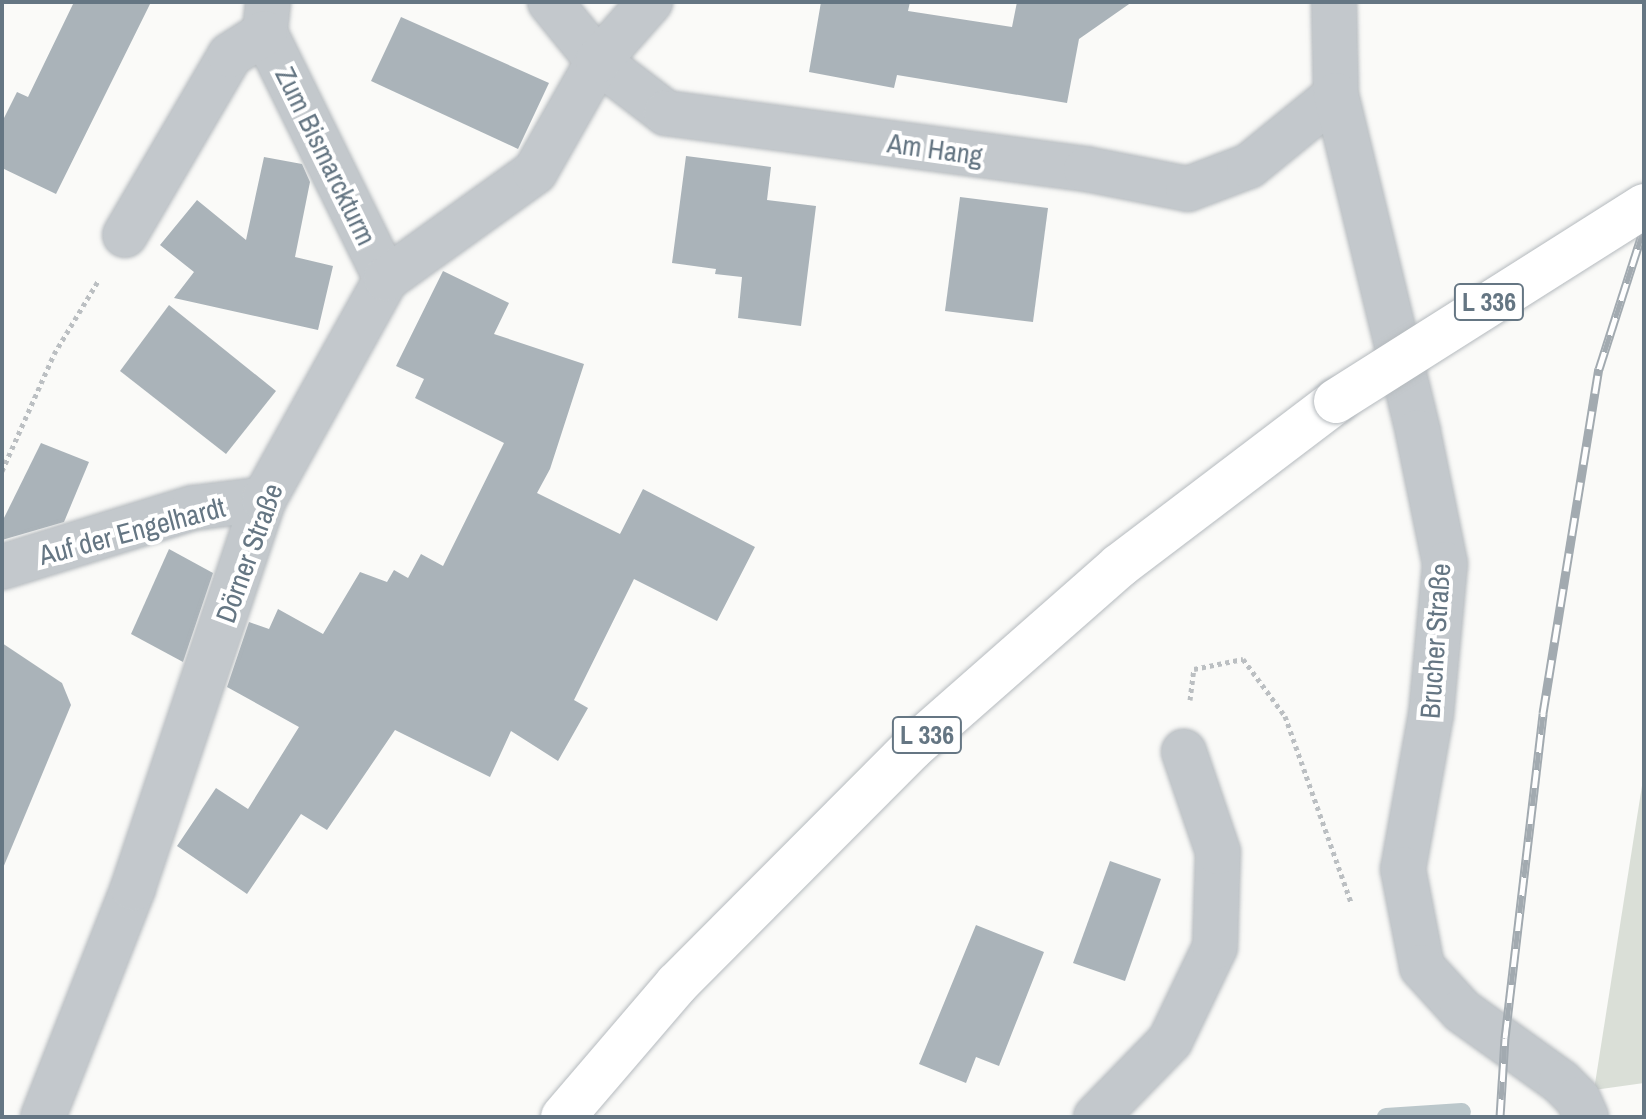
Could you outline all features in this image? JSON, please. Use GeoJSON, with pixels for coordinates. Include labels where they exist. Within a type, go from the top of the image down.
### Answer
{"type":"FeatureCollection","features":[{"type":"Feature","properties":{"kind":"main road","name":"L 336"},"geometry":{"type":"LineString","coordinates":[[563,1117],[677,984],[912,748],[1119,566],[1336,401],[1644,206]]}},
{"type":"Feature","properties":{"kind":"street","name":"Am Hang"},"geometry":{"type":"LineString","coordinates":[[550,2],[598,61],[666,113],[1086,169],[1188,189],[1249,166],[1336,95]]}},
{"type":"Feature","properties":{"kind":"street","name":"Dörner Straße"},"geometry":{"type":"LineString","coordinates":[[43,1117],[133,888],[264,499],[386,279],[535,172],[598,61],[650,2]]}},
{"type":"Feature","properties":{"kind":"street","name":"Brucher Straße"},"geometry":{"type":"LineString","coordinates":[[1334,2],[1336,95],[1418,432],[1445,564],[1431,714],[1403,869],[1422,967],[1462,1011],[1561,1082],[1578,1099],[1586,1117]]}},
{"type":"Feature","properties":{"kind":"street","name":"Zum Bismarckturm"},"geometry":{"type":"LineString","coordinates":[[125,235],[230,55],[266,18],[386,279]]}},
{"type":"Feature","properties":{"kind":"street","name":"Auf der Engelhardt"},"geometry":{"type":"LineString","coordinates":[[2,567],[193,508],[264,499]]}},
{"type":"Feature","properties":{"kind":"street"},"geometry":{"type":"LineString","coordinates":[[1096,1117],[1170,1041],[1215,947],[1218,852],[1184,752]]}},
{"type":"Feature","properties":{"kind":"path"},"geometry":{"type":"LineString","coordinates":[[2,471],[54,354],[125,235]]}},
{"type":"Feature","properties":{"kind":"path"},"geometry":{"type":"LineString","coordinates":[[1184,752],[1194,669],[1243,659],[1285,716],[1355,914]]}},
{"type":"Feature","properties":{"kind":"shaded area"},"geometry":{"type":"Polygon","coordinates":[[[1644,773],[1644,1083],[1594,1090],[1644,773]]]}},
{"type":"Feature","properties":{"kind":"building"},"geometry":{"type":"Polygon","coordinates":[[[74,2],[151,2],[56,194],[2,168],[2,122],[17,92],[28,97],[74,2]]]}},
{"type":"Feature","properties":{"kind":"building"},"geometry":{"type":"Polygon","coordinates":[[[821,2],[910,2],[908,11],[1012,27],[1017,2],[1132,2],[1079,39],[1067,103],[897,75],[894,88],[809,72],[821,2]]]}},
{"type":"Feature","properties":{"kind":"building"},"geometry":{"type":"Polygon","coordinates":[[[401,17],[549,83],[518,149],[371,81],[401,17]]]}},
{"type":"Feature","properties":{"kind":"building"},"geometry":{"type":"Polygon","coordinates":[[[686,156],[771,167],[767,200],[816,206],[801,326],[738,318],[742,277],[715,274],[716,269],[672,263],[686,156]]]}},
{"type":"Feature","properties":{"kind":"building"},"geometry":{"type":"Polygon","coordinates":[[[264,157],[302,164],[310,182],[295,257],[333,266],[318,330],[174,298],[194,272],[160,245],[197,200],[246,240],[264,157]]]}},
{"type":"Feature","properties":{"kind":"building"},"geometry":{"type":"Polygon","coordinates":[[[960,197],[1048,208],[1033,322],[945,311],[960,197]]]}},
{"type":"Feature","properties":{"kind":"building"},"geometry":{"type":"Polygon","coordinates":[[[443,271],[509,303],[494,334],[584,364],[550,469],[537,493],[620,534],[643,489],[755,547],[717,621],[634,579],[574,700],[588,708],[558,761],[511,731],[490,777],[395,730],[327,830],[301,814],[247,894],[177,846],[216,788],[248,809],[299,727],[227,687],[250,619],[249,622],[269,629],[278,609],[323,634],[360,572],[387,582],[394,570],[408,578],[421,554],[443,566],[504,443],[415,398],[424,379],[396,366],[443,271]]]}},
{"type":"Feature","properties":{"kind":"building"},"geometry":{"type":"Polygon","coordinates":[[[169,305],[276,391],[226,454],[120,371],[169,305]]]}},
{"type":"Feature","properties":{"kind":"building"},"geometry":{"type":"Polygon","coordinates":[[[41,443],[89,462],[64,522],[2,540],[2,522],[41,443]]]}},
{"type":"Feature","properties":{"kind":"building"},"geometry":{"type":"Polygon","coordinates":[[[169,549],[213,573],[183,662],[131,634],[169,549]]]}},
{"type":"Feature","properties":{"kind":"building"},"geometry":{"type":"Polygon","coordinates":[[[2,643],[62,683],[71,705],[3,868],[2,643]]]}},
{"type":"Feature","properties":{"kind":"building"},"geometry":{"type":"Polygon","coordinates":[[[1110,861],[1161,879],[1125,981],[1073,963],[1110,861]]]}},
{"type":"Feature","properties":{"kind":"building"},"geometry":{"type":"Polygon","coordinates":[[[976,925],[1044,952],[999,1066],[976,1057],[966,1083],[919,1064],[976,925]]]}},
{"type":"Feature","properties":{"kind":"waterway"},"geometry":{"type":"LineString","coordinates":[[1386,1117],[1462,1112]]}},
{"type":"Feature","properties":{"kind":"railway"},"geometry":{"type":"LineString","coordinates":[[1500,1117],[1505,1038],[1543,713],[1599,369],[1644,228]]}}]}
